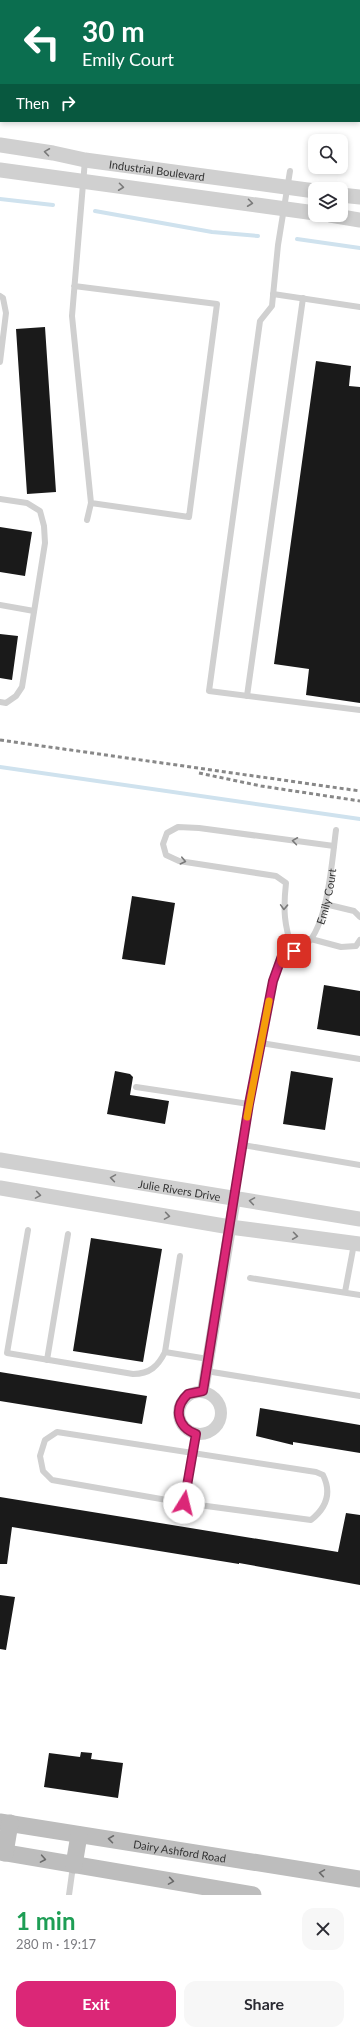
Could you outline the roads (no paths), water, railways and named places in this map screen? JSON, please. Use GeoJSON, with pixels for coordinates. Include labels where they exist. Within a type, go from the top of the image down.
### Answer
{"type":"FeatureCollection","features":[{"type":"Feature","properties":{"kind":"main road","name":"Dairy Ashford Road"},"geometry":{"type":"LineString","coordinates":[[5,1822],[78,1835],[143,1843],[360,1879]]}},
{"type":"Feature","properties":{"kind":"main road"},"geometry":{"type":"LineString","coordinates":[[5,1822],[2,1852],[217,1892],[253,1895]]}},
{"type":"Feature","properties":{"kind":"main road"},"geometry":{"type":"LineString","coordinates":[[74,1865],[78,1835]]}},
{"type":"Feature","properties":{"kind":"street","name":"Industrial Boulevard"},"geometry":{"type":"LineString","coordinates":[[0,145],[53,152],[85,160],[308,190]]}},
{"type":"Feature","properties":{"kind":"street","name":"Industrial Boulevard"},"geometry":{"type":"LineString","coordinates":[[0,170],[308,212]]}},
{"type":"Feature","properties":{"kind":"street"},"geometry":{"type":"LineString","coordinates":[[348,195],[360,197]]}},
{"type":"Feature","properties":{"kind":"street"},"geometry":{"type":"LineString","coordinates":[[348,218],[360,220]]}},
{"type":"Feature","properties":{"kind":"street","name":"Julie Rivers Drive"},"geometry":{"type":"LineString","coordinates":[[0,1160],[360,1219]]}},
{"type":"Feature","properties":{"kind":"street"},"geometry":{"type":"LineString","coordinates":[[0,1188],[230,1227],[357,1244],[360,1226]]}},
{"type":"Feature","properties":{"kind":"street","name":"Emily Court"},"geometry":{"type":"LineString","coordinates":[[203,1391],[235,1198]]}},
{"type":"Feature","properties":{"kind":"street"},"geometry":{"type":"LineString","coordinates":[[203,1391],[209,1393],[219,1403],[221,1416],[215,1428],[209,1432],[196,1434],[183,1427],[180,1420],[179,1406],[188,1394],[203,1391]]}},
{"type":"Feature","properties":{"kind":"lane"},"geometry":{"type":"LineString","coordinates":[[85,160],[72,316],[91,504],[87,520]]}},
{"type":"Feature","properties":{"kind":"lane"},"geometry":{"type":"LineString","coordinates":[[290,171],[272,306],[260,321],[209,691],[360,710]]}},
{"type":"Feature","properties":{"kind":"lane"},"geometry":{"type":"LineString","coordinates":[[74,286],[217,304],[189,517],[91,504]]}},
{"type":"Feature","properties":{"kind":"lane"},"geometry":{"type":"LineString","coordinates":[[273,294],[360,307]]}},
{"type":"Feature","properties":{"kind":"lane"},"geometry":{"type":"LineString","coordinates":[[0,296],[3,298],[6,313],[0,362]]}},
{"type":"Feature","properties":{"kind":"lane"},"geometry":{"type":"LineString","coordinates":[[247,696],[303,298]]}},
{"type":"Feature","properties":{"kind":"lane"},"geometry":{"type":"LineString","coordinates":[[0,499],[27,503],[40,511],[44,526],[45,543],[22,687],[16,696],[6,703],[0,702]]}},
{"type":"Feature","properties":{"kind":"lane"},"geometry":{"type":"LineString","coordinates":[[0,605],[34,611]]}},
{"type":"Feature","properties":{"kind":"lane"},"geometry":{"type":"LineString","coordinates":[[294,951],[288,936],[283,912],[286,883],[276,876],[179,861],[166,855],[163,844],[167,833],[178,827],[199,828],[334,846]]}},
{"type":"Feature","properties":{"kind":"lane","name":"Emily Court"},"geometry":{"type":"LineString","coordinates":[[235,1198],[249,1104],[273,981],[282,956],[303,948],[316,934],[325,904],[336,830]]}},
{"type":"Feature","properties":{"kind":"lane"},"geometry":{"type":"LineString","coordinates":[[325,904],[354,912],[360,917]]}},
{"type":"Feature","properties":{"kind":"lane"},"geometry":{"type":"LineString","coordinates":[[311,939],[341,947],[356,946],[360,940]]}},
{"type":"Feature","properties":{"kind":"lane"},"geometry":{"type":"LineString","coordinates":[[261,1043],[360,1059]]}},
{"type":"Feature","properties":{"kind":"lane"},"geometry":{"type":"LineString","coordinates":[[136,1087],[249,1104]]}},
{"type":"Feature","properties":{"kind":"lane"},"geometry":{"type":"LineString","coordinates":[[243,1145],[360,1165]]}},
{"type":"Feature","properties":{"kind":"lane"},"geometry":{"type":"LineString","coordinates":[[28,1230],[7,1353],[47,1360],[133,1374],[142,1374],[151,1370],[160,1363],[165,1352],[180,1256]]}},
{"type":"Feature","properties":{"kind":"lane"},"geometry":{"type":"LineString","coordinates":[[47,1360],[68,1234]]}},
{"type":"Feature","properties":{"kind":"lane"},"geometry":{"type":"LineString","coordinates":[[346,1292],[357,1244]]}},
{"type":"Feature","properties":{"kind":"lane"},"geometry":{"type":"LineString","coordinates":[[250,1278],[360,1295]]}},
{"type":"Feature","properties":{"kind":"lane"},"geometry":{"type":"LineString","coordinates":[[165,1352],[208,1359]]}},
{"type":"Feature","properties":{"kind":"lane"},"geometry":{"type":"LineString","coordinates":[[206,1371],[360,1396]]}},
{"type":"Feature","properties":{"kind":"lane"},"geometry":{"type":"LineString","coordinates":[[57,1432],[316,1472],[323,1475],[327,1484],[328,1495],[324,1506],[312,1520],[184,1503],[52,1480],[43,1471],[40,1456],[45,1440],[57,1432]]}},
{"type":"Feature","properties":{"kind":"lane"},"geometry":{"type":"LineString","coordinates":[[184,1503],[196,1434]]}},
{"type":"Feature","properties":{"kind":"lane"},"geometry":{"type":"LineString","coordinates":[[69,1895],[74,1865]]}},
{"type":"Feature","properties":{"kind":"waterway"},"geometry":{"type":"LineString","coordinates":[[0,199],[53,205]]}},
{"type":"Feature","properties":{"kind":"waterway"},"geometry":{"type":"LineString","coordinates":[[95,211],[212,232],[258,236]]}},
{"type":"Feature","properties":{"kind":"waterway"},"geometry":{"type":"LineString","coordinates":[[297,239],[360,248]]}},
{"type":"Feature","properties":{"kind":"waterway"},"geometry":{"type":"LineString","coordinates":[[0,767],[360,819]]}},
{"type":"Feature","properties":{"kind":"railway"},"geometry":{"type":"LineString","coordinates":[[0,740],[360,791]]}},
{"type":"Feature","properties":{"kind":"railway"},"geometry":{"type":"LineString","coordinates":[[199,773],[261,786],[360,801]]}}]}
